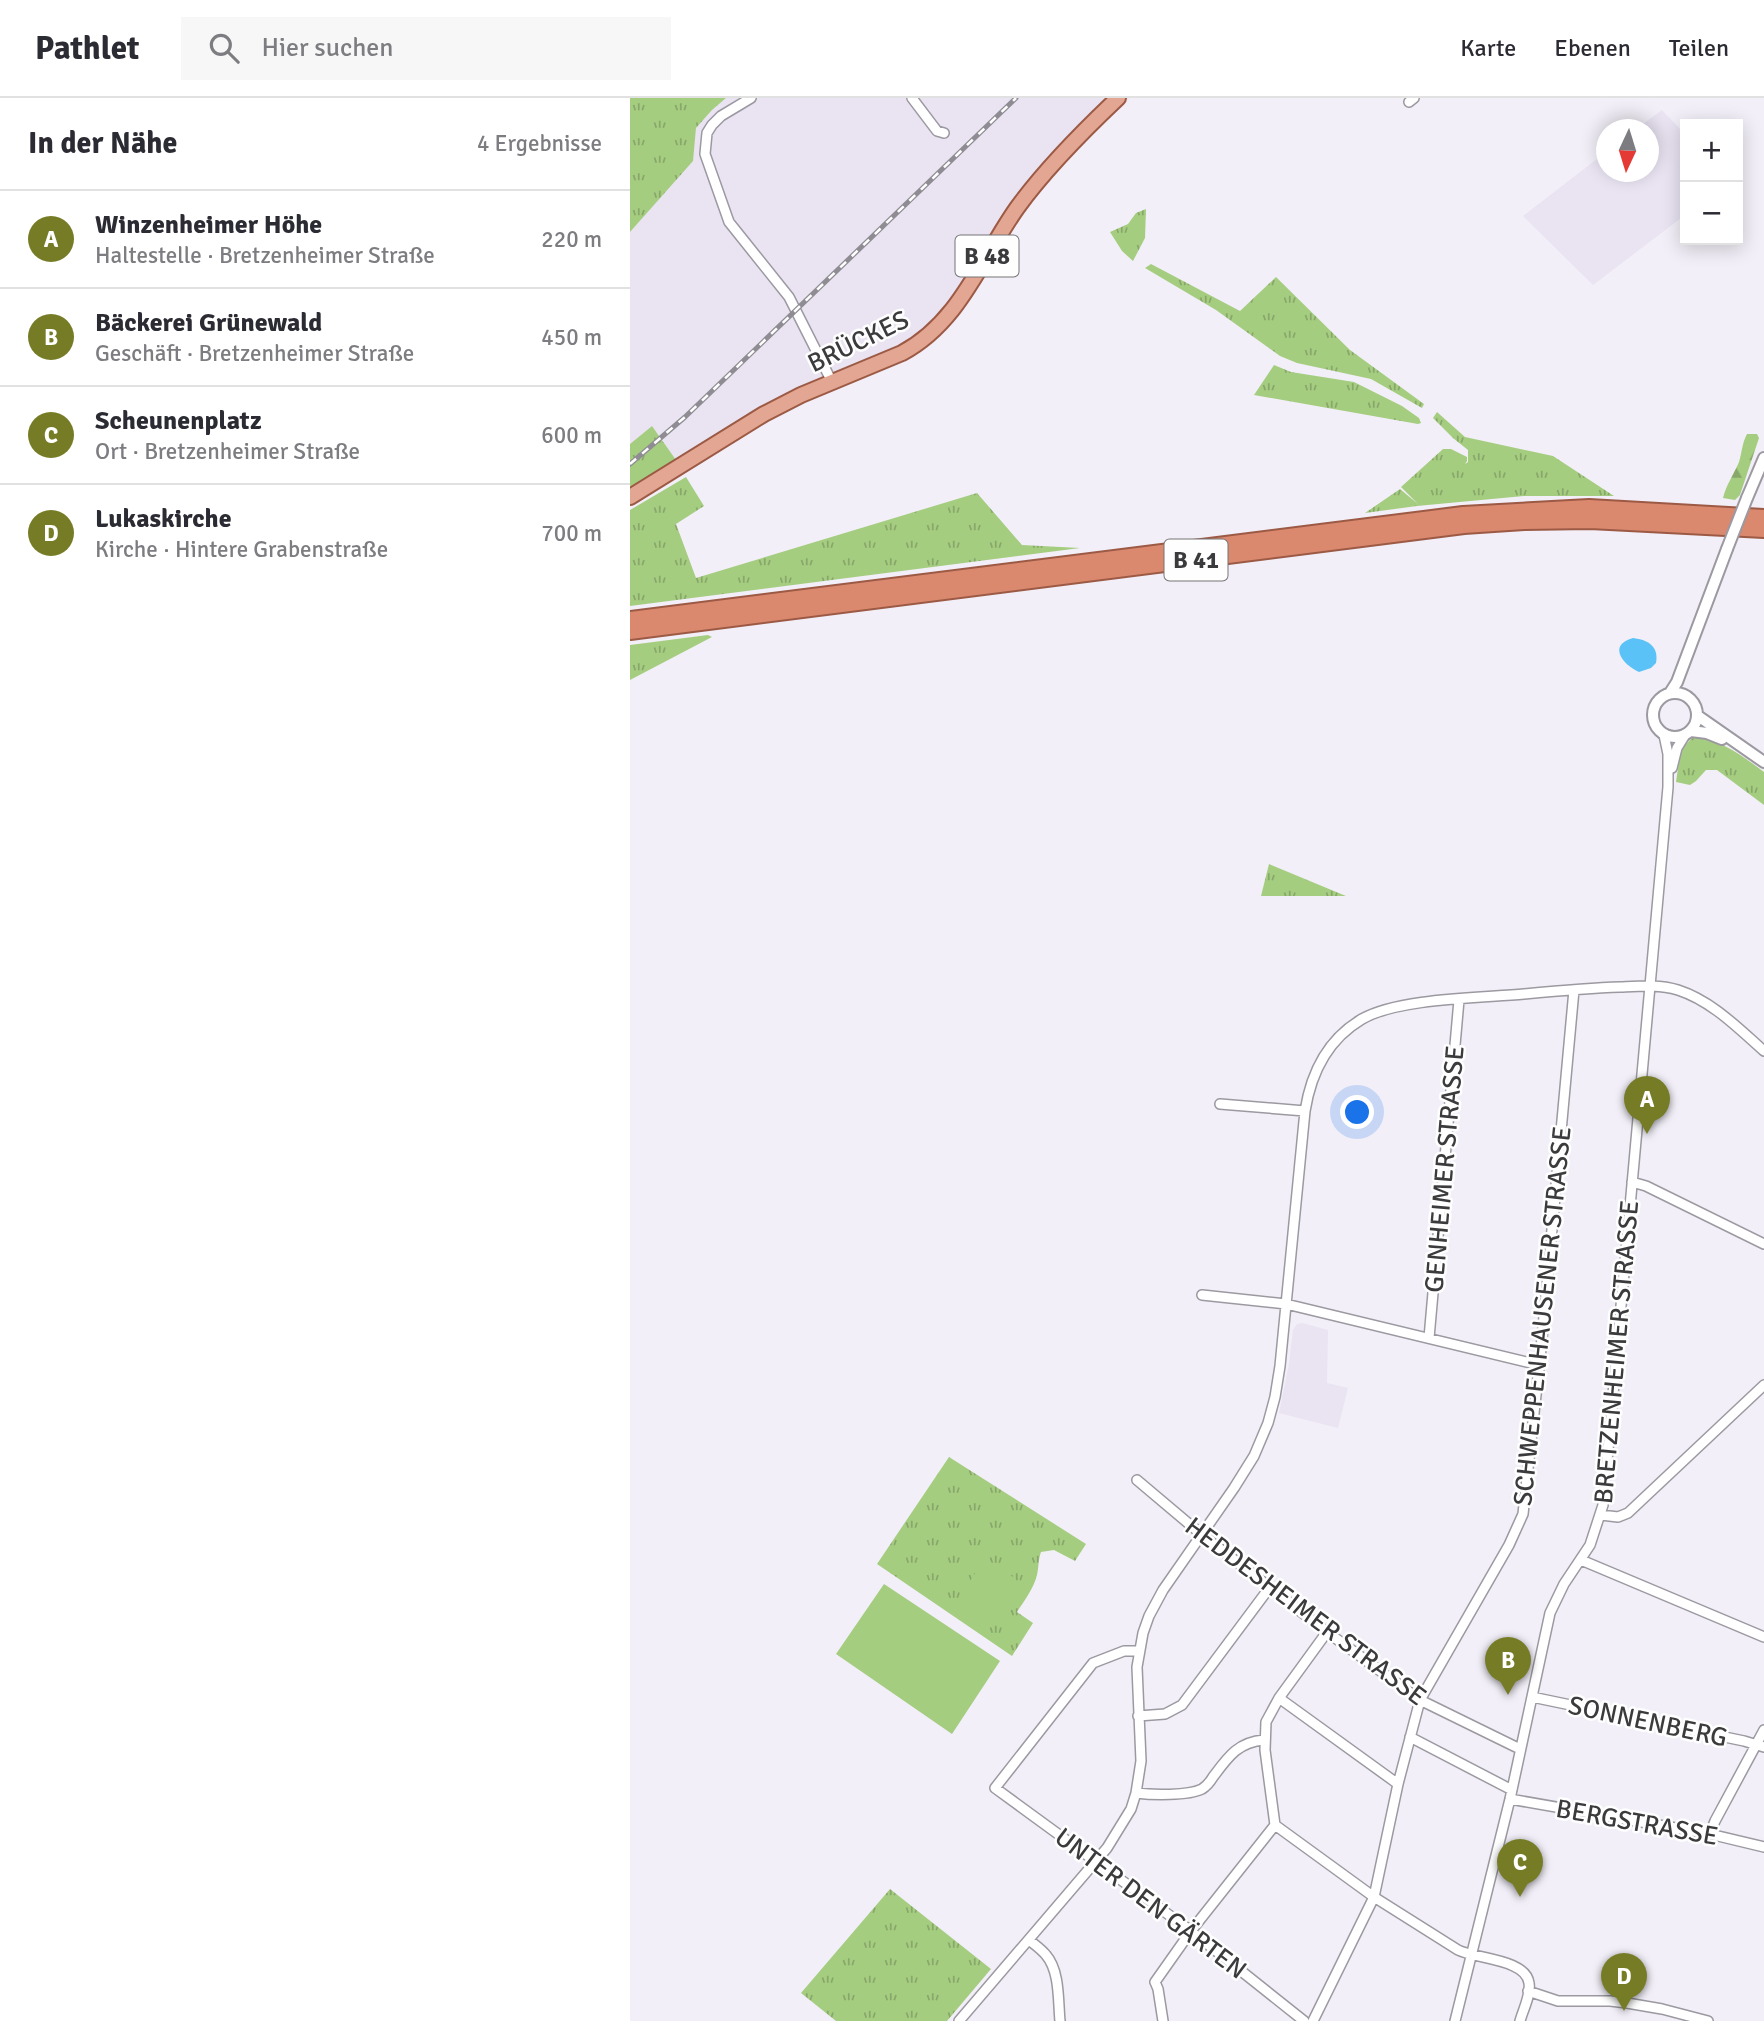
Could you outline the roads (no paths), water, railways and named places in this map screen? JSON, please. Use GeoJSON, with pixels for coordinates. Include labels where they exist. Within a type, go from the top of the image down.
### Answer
{"type":"FeatureCollection","features":[{"type":"Feature","properties":{"kind":"highway","name":"B 41"},"geometry":{"type":"LineString","coordinates":[[630,619],[1463,514],[1589,507],[1764,517]]}},
{"type":"Feature","properties":{"kind":"highway","name":"B 41"},"geometry":{"type":"LineString","coordinates":[[630,632],[1464,526],[1590,521],[1764,530]]}},
{"type":"Feature","properties":{"kind":"main road","name":"BRÜCKES"},"geometry":{"type":"LineString","coordinates":[[630,496],[764,414],[915,346],[944,320],[967,289],[1017,208],[1062,154],[1118,98]]}},
{"type":"Feature","properties":{"kind":"street"},"geometry":{"type":"LineString","coordinates":[[751,98],[721,116],[712,125],[707,133],[705,154],[729,222],[789,297],[832,382]]}},
{"type":"Feature","properties":{"kind":"street"},"geometry":{"type":"LineString","coordinates":[[912,98],[937,131],[944,133]]}},
{"type":"Feature","properties":{"kind":"street"},"geometry":{"type":"LineString","coordinates":[[1748,751],[1716,736],[1688,733],[1675,737],[1664,735],[1654,723],[1653,713],[1658,700],[1670,693],[1677,682],[1746,498],[1763,460]]}},
{"type":"Feature","properties":{"kind":"street"},"geometry":{"type":"LineString","coordinates":[[1687,654],[1684,680],[1687,696]]}},
{"type":"Feature","properties":{"kind":"street"},"geometry":{"type":"LineString","coordinates":[[1670,693],[1687,696],[1695,704],[1698,716],[1696,724],[1688,733]]}},
{"type":"Feature","properties":{"kind":"street"},"geometry":{"type":"LineString","coordinates":[[1698,716],[1764,762]]}},
{"type":"Feature","properties":{"kind":"street","name":"BRETZENHEIMER STRASSE"},"geometry":{"type":"LineString","coordinates":[[1668,787],[1676,748],[1688,733]]}},
{"type":"Feature","properties":{"kind":"street","name":"BRETZENHEIMER STRASSE"},"geometry":{"type":"LineString","coordinates":[[1455,2021],[1511,1794],[1550,1613],[1563,1584],[1590,1545],[1601,1515],[1668,787],[1668,754],[1664,735]]}},
{"type":"Feature","properties":{"kind":"street"},"geometry":{"type":"LineString","coordinates":[[959,2021],[1096,1861],[1131,1809],[1140,1761],[1137,1667],[1143,1633],[1155,1604],[1247,1468],[1268,1423],[1280,1366],[1305,1111],[1311,1083],[1331,1046],[1362,1020],[1380,1011],[1459,1000],[1651,985],[1678,990],[1713,1007],[1764,1051]]}},
{"type":"Feature","properties":{"kind":"street","name":"SCHWEPPENHAUSENER STRASSE"},"geometry":{"type":"LineString","coordinates":[[1315,2018],[1374,1897],[1398,1784],[1420,1700],[1524,1514],[1574,990]]}},
{"type":"Feature","properties":{"kind":"street","name":"GENHEIMER STRASSE"},"geometry":{"type":"LineString","coordinates":[[1429,1338],[1459,1000]]}},
{"type":"Feature","properties":{"kind":"street"},"geometry":{"type":"LineString","coordinates":[[1220,1104],[1305,1111]]}},
{"type":"Feature","properties":{"kind":"street"},"geometry":{"type":"LineString","coordinates":[[1632,1182],[1646,1186],[1764,1244]]}},
{"type":"Feature","properties":{"kind":"street"},"geometry":{"type":"LineString","coordinates":[[1202,1296],[1286,1304],[1539,1365]]}},
{"type":"Feature","properties":{"kind":"street"},"geometry":{"type":"LineString","coordinates":[[1601,1515],[1618,1517],[1628,1513],[1764,1385]]}},
{"type":"Feature","properties":{"kind":"street","name":"HEDDESHEIMER STRASSE"},"geometry":{"type":"LineString","coordinates":[[1137,1480],[1326,1632],[1420,1700],[1520,1749]]}},
{"type":"Feature","properties":{"kind":"street"},"geometry":{"type":"LineString","coordinates":[[1581,1560],[1764,1637]]}},
{"type":"Feature","properties":{"kind":"street"},"geometry":{"type":"LineString","coordinates":[[1138,1716],[1165,1714],[1182,1705],[1270,1587]]}},
{"type":"Feature","properties":{"kind":"street"},"geometry":{"type":"LineString","coordinates":[[1163,2021],[1155,1982],[1191,1931],[1275,1825],[1264,1740],[1267,1717],[1326,1632]]}},
{"type":"Feature","properties":{"kind":"street","name":"UNTER DEN GÄRTEN"},"geometry":{"type":"LineString","coordinates":[[1139,1651],[1124,1651],[1093,1663],[995,1787],[1191,1931],[1304,2021]]}},
{"type":"Feature","properties":{"kind":"street","name":"SONNENBERG"},"geometry":{"type":"LineString","coordinates":[[1532,1697],[1760,1745]]}},
{"type":"Feature","properties":{"kind":"street"},"geometry":{"type":"LineString","coordinates":[[1279,1698],[1398,1784]]}},
{"type":"Feature","properties":{"kind":"street"},"geometry":{"type":"LineString","coordinates":[[1710,1834],[1760,1745],[1764,1731]]}},
{"type":"Feature","properties":{"kind":"street","name":"BERGSTRASSE"},"geometry":{"type":"LineString","coordinates":[[1410,1737],[1511,1794],[1764,1847]]}},
{"type":"Feature","properties":{"kind":"street"},"geometry":{"type":"LineString","coordinates":[[1136,1793],[1153,1795],[1203,1788],[1238,1748],[1247,1742],[1264,1740]]}},
{"type":"Feature","properties":{"kind":"street"},"geometry":{"type":"LineString","coordinates":[[1275,1825],[1374,1897],[1458,1950],[1518,1968],[1529,1982],[1520,2021]]}},
{"type":"Feature","properties":{"kind":"street"},"geometry":{"type":"LineString","coordinates":[[1029,1940],[1044,1952],[1051,1962],[1060,2021]]}},
{"type":"Feature","properties":{"kind":"street"},"geometry":{"type":"LineString","coordinates":[[1528,1991],[1558,2001],[1627,2003],[1708,2021]]}},
{"type":"Feature","properties":{"kind":"water"},"geometry":{"type":"Polygon","coordinates":[[[1633,638],[1648,642],[1654,648],[1656,663],[1651,668],[1639,672],[1628,665],[1620,655],[1621,645],[1633,638]]]}},
{"type":"Feature","properties":{"kind":"railway"},"geometry":{"type":"LineString","coordinates":[[630,464],[685,417],[1016,98]]}},
{"type":"Feature","properties":{"kind":"place","name":"Winzenheimer Höhe"},"geometry":{"type":"Point","coordinates":[1647,1134]}},
{"type":"Feature","properties":{"kind":"place","name":"Bäckerei Grünewald"},"geometry":{"type":"Point","coordinates":[1508,1695]}},
{"type":"Feature","properties":{"kind":"place","name":"Scheunenplatz"},"geometry":{"type":"Point","coordinates":[1520,1897]}},
{"type":"Feature","properties":{"kind":"place","name":"Lukaskirche"},"geometry":{"type":"Point","coordinates":[1624,2011]}}]}
